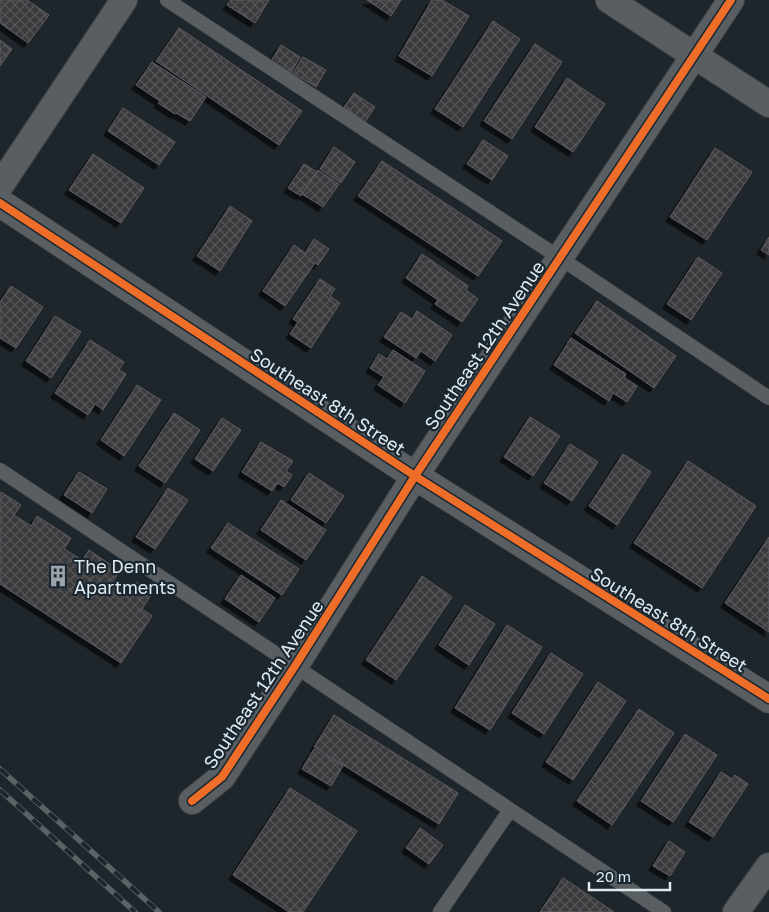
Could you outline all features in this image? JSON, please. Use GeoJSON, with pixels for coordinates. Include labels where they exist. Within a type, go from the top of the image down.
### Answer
{"type":"FeatureCollection","features":[{"type":"Feature","properties":{"kind":"street"},"geometry":{"type":"LineString","coordinates":[[0,186],[124,0]]}},
{"type":"Feature","properties":{"kind":"street"},"geometry":{"type":"LineString","coordinates":[[609,0],[769,104]]}},
{"type":"Feature","properties":{"kind":"street","name":"Southeast 12th Avenue"},"geometry":{"type":"LineString","coordinates":[[192,802],[222,777],[295,666],[415,476],[731,0]]}},
{"type":"Feature","properties":{"kind":"street","name":"Southeast 8th Street"},"geometry":{"type":"LineString","coordinates":[[0,203],[415,476],[769,700]]}},
{"type":"Feature","properties":{"kind":"street"},"geometry":{"type":"LineString","coordinates":[[736,912],[769,866]]}},
{"type":"Feature","properties":{"kind":"lane"},"geometry":{"type":"LineString","coordinates":[[167,0],[560,258],[769,398]]}},
{"type":"Feature","properties":{"kind":"lane"},"geometry":{"type":"LineString","coordinates":[[0,470],[664,912]]}},
{"type":"Feature","properties":{"kind":"lane"},"geometry":{"type":"LineString","coordinates":[[440,912],[510,810]]}},
{"type":"Feature","properties":{"kind":"building"},"geometry":{"type":"Polygon","coordinates":[[[0,0],[27,0],[49,15],[28,43],[0,23],[0,0]]]}},
{"type":"Feature","properties":{"kind":"building"},"geometry":{"type":"Polygon","coordinates":[[[231,0],[269,0],[255,23],[227,5],[231,0]]]}},
{"type":"Feature","properties":{"kind":"building"},"geometry":{"type":"Polygon","coordinates":[[[367,0],[401,0],[391,16],[367,0]]]}},
{"type":"Feature","properties":{"kind":"building"},"geometry":{"type":"Polygon","coordinates":[[[432,0],[442,0],[469,16],[432,76],[399,56],[432,0]]]}},
{"type":"Feature","properties":{"kind":"building"},"geometry":{"type":"Polygon","coordinates":[[[493,21],[520,39],[463,127],[435,109],[493,21]]]}},
{"type":"Feature","properties":{"kind":"building"},"geometry":{"type":"Polygon","coordinates":[[[179,28],[302,111],[279,145],[156,61],[179,28]]]}},
{"type":"Feature","properties":{"kind":"building"},"geometry":{"type":"Polygon","coordinates":[[[0,40],[12,49],[0,66],[0,40]]]}},
{"type":"Feature","properties":{"kind":"building"},"geometry":{"type":"Polygon","coordinates":[[[535,44],[562,62],[512,139],[484,121],[535,44]]]}},
{"type":"Feature","properties":{"kind":"building"},"geometry":{"type":"Polygon","coordinates":[[[281,45],[300,57],[291,73],[271,61],[281,45]]]}},
{"type":"Feature","properties":{"kind":"building"},"geometry":{"type":"Polygon","coordinates":[[[303,57],[326,70],[316,87],[293,73],[303,57]]]}},
{"type":"Feature","properties":{"kind":"building"},"geometry":{"type":"Polygon","coordinates":[[[152,62],[206,97],[190,121],[158,103],[160,101],[136,85],[152,62]]]}},
{"type":"Feature","properties":{"kind":"building"},"geometry":{"type":"Polygon","coordinates":[[[567,78],[605,104],[573,152],[535,127],[567,78]]]}},
{"type":"Feature","properties":{"kind":"building"},"geometry":{"type":"Polygon","coordinates":[[[354,93],[375,107],[365,122],[344,107],[354,93]]]}},
{"type":"Feature","properties":{"kind":"building"},"geometry":{"type":"Polygon","coordinates":[[[123,108],[175,142],[159,165],[108,131],[123,108]]]}},
{"type":"Feature","properties":{"kind":"building"},"geometry":{"type":"Polygon","coordinates":[[[483,140],[508,156],[492,180],[467,164],[483,140]]]}},
{"type":"Feature","properties":{"kind":"building"},"geometry":{"type":"Polygon","coordinates":[[[334,147],[355,162],[341,183],[320,169],[334,147]]]}},
{"type":"Feature","properties":{"kind":"building"},"geometry":{"type":"Polygon","coordinates":[[[715,148],[752,172],[707,240],[670,217],[715,148]]]}},
{"type":"Feature","properties":{"kind":"building"},"geometry":{"type":"Polygon","coordinates":[[[93,154],[144,188],[121,223],[69,190],[93,154]]]}},
{"type":"Feature","properties":{"kind":"building"},"geometry":{"type":"Polygon","coordinates":[[[382,161],[502,241],[478,276],[358,196],[382,161]]]}},
{"type":"Feature","properties":{"kind":"building"},"geometry":{"type":"Polygon","coordinates":[[[304,164],[317,172],[301,196],[288,188],[304,164]]]}},
{"type":"Feature","properties":{"kind":"building"},"geometry":{"type":"Polygon","coordinates":[[[318,170],[339,184],[323,207],[302,194],[318,170]]]}},
{"type":"Feature","properties":{"kind":"building"},"geometry":{"type":"Polygon","coordinates":[[[230,206],[252,221],[220,271],[197,256],[230,206]]]}},
{"type":"Feature","properties":{"kind":"building"},"geometry":{"type":"Polygon","coordinates":[[[769,237],[769,255],[761,250],[769,237]]]}},
{"type":"Feature","properties":{"kind":"building"},"geometry":{"type":"Polygon","coordinates":[[[314,239],[329,249],[318,265],[315,263],[285,306],[263,291],[294,245],[305,253],[314,239]]]}},
{"type":"Feature","properties":{"kind":"building"},"geometry":{"type":"Polygon","coordinates":[[[422,254],[468,286],[466,290],[478,299],[462,322],[435,304],[438,300],[406,278],[422,254]]]}},
{"type":"Feature","properties":{"kind":"building"},"geometry":{"type":"Polygon","coordinates":[[[698,257],[722,273],[691,320],[667,304],[698,257]]]}},
{"type":"Feature","properties":{"kind":"building"},"geometry":{"type":"Polygon","coordinates":[[[320,279],[335,289],[330,296],[340,303],[311,348],[290,334],[298,322],[293,319],[320,279]]]}},
{"type":"Feature","properties":{"kind":"building"},"geometry":{"type":"Polygon","coordinates":[[[11,286],[43,307],[16,348],[0,338],[0,302],[11,286]]]}},
{"type":"Feature","properties":{"kind":"building"},"geometry":{"type":"Polygon","coordinates":[[[597,301],[676,356],[654,388],[575,333],[597,301]]]}},
{"type":"Feature","properties":{"kind":"building"},"geometry":{"type":"Polygon","coordinates":[[[417,311],[452,335],[435,361],[421,351],[416,358],[384,337],[401,312],[412,319],[417,311]]]}},
{"type":"Feature","properties":{"kind":"building"},"geometry":{"type":"Polygon","coordinates":[[[55,316],[81,332],[51,378],[26,361],[55,316]]]}},
{"type":"Feature","properties":{"kind":"building"},"geometry":{"type":"Polygon","coordinates":[[[571,338],[626,374],[624,378],[637,386],[627,402],[613,393],[609,401],[554,365],[571,338]]]}},
{"type":"Feature","properties":{"kind":"building"},"geometry":{"type":"Polygon","coordinates":[[[90,340],[124,362],[119,370],[126,374],[103,410],[95,404],[88,415],[55,393],[90,340]]]}},
{"type":"Feature","properties":{"kind":"building"},"geometry":{"type":"Polygon","coordinates":[[[393,350],[425,371],[405,403],[378,385],[384,377],[370,368],[379,354],[387,359],[393,350]]]}},
{"type":"Feature","properties":{"kind":"building"},"geometry":{"type":"Polygon","coordinates":[[[137,385],[161,400],[124,456],[101,440],[137,385]]]}},
{"type":"Feature","properties":{"kind":"building"},"geometry":{"type":"Polygon","coordinates":[[[174,413],[200,430],[165,483],[139,466],[174,413]]]}},
{"type":"Feature","properties":{"kind":"building"},"geometry":{"type":"Polygon","coordinates":[[[530,417],[560,436],[533,476],[504,457],[530,417]]]}},
{"type":"Feature","properties":{"kind":"building"},"geometry":{"type":"Polygon","coordinates":[[[222,418],[241,430],[213,471],[195,459],[222,418]]]}},
{"type":"Feature","properties":{"kind":"building"},"geometry":{"type":"Polygon","coordinates":[[[261,442],[293,461],[286,471],[292,475],[284,487],[278,483],[272,491],[242,472],[261,442]]]}},
{"type":"Feature","properties":{"kind":"building"},"geometry":{"type":"Polygon","coordinates":[[[570,444],[598,462],[572,501],[544,483],[570,444]]]}},
{"type":"Feature","properties":{"kind":"building"},"geometry":{"type":"Polygon","coordinates":[[[623,454],[651,472],[617,525],[589,506],[623,454]]]}},
{"type":"Feature","properties":{"kind":"building"},"geometry":{"type":"Polygon","coordinates":[[[688,461],[756,506],[702,588],[634,543],[688,461]]]}},
{"type":"Feature","properties":{"kind":"building"},"geometry":{"type":"Polygon","coordinates":[[[79,472],[107,489],[92,513],[64,495],[79,472]]]}},
{"type":"Feature","properties":{"kind":"building"},"geometry":{"type":"Polygon","coordinates":[[[309,473],[344,496],[326,523],[291,500],[309,473]]]}},
{"type":"Feature","properties":{"kind":"building"},"geometry":{"type":"Polygon","coordinates":[[[168,488],[188,500],[155,549],[136,537],[168,488]]]}},
{"type":"Feature","properties":{"kind":"building","name":"The Denn Apartments"},"geometry":{"type":"Polygon","coordinates":[[[1,492],[21,505],[14,515],[31,526],[37,516],[71,538],[64,549],[82,560],[89,550],[120,571],[113,581],[130,591],[136,582],[152,593],[142,609],[152,616],[121,663],[0,584],[1,492]]]}},
{"type":"Feature","properties":{"kind":"building"},"geometry":{"type":"Polygon","coordinates":[[[281,500],[326,530],[306,560],[261,530],[281,500]]]}},
{"type":"Feature","properties":{"kind":"building"},"geometry":{"type":"Polygon","coordinates":[[[228,523],[299,569],[282,595],[211,548],[228,523]]]}},
{"type":"Feature","properties":{"kind":"building"},"geometry":{"type":"Polygon","coordinates":[[[769,537],[769,632],[725,603],[769,537]]]}},
{"type":"Feature","properties":{"kind":"building"},"geometry":{"type":"Polygon","coordinates":[[[241,575],[275,598],[259,622],[225,599],[241,575]]]}},
{"type":"Feature","properties":{"kind":"building"},"geometry":{"type":"Polygon","coordinates":[[[422,576],[452,597],[396,680],[366,660],[422,576]]]}},
{"type":"Feature","properties":{"kind":"building"},"geometry":{"type":"Polygon","coordinates":[[[465,605],[495,624],[469,665],[439,645],[465,605]]]}},
{"type":"Feature","properties":{"kind":"building"},"geometry":{"type":"Polygon","coordinates":[[[507,625],[542,647],[490,730],[455,708],[507,625]]]}},
{"type":"Feature","properties":{"kind":"building"},"geometry":{"type":"Polygon","coordinates":[[[551,653],[583,674],[544,734],[512,713],[551,653]]]}},
{"type":"Feature","properties":{"kind":"building"},"geometry":{"type":"Polygon","coordinates":[[[598,682],[626,701],[573,780],[546,762],[598,682]]]}},
{"type":"Feature","properties":{"kind":"building"},"geometry":{"type":"Polygon","coordinates":[[[639,709],[674,733],[612,825],[577,801],[639,709]]]}},
{"type":"Feature","properties":{"kind":"building"},"geometry":{"type":"Polygon","coordinates":[[[334,715],[458,793],[439,824],[314,747],[334,715]]]}},
{"type":"Feature","properties":{"kind":"building"},"geometry":{"type":"Polygon","coordinates":[[[685,734],[717,755],[673,822],[641,801],[685,734]]]}},
{"type":"Feature","properties":{"kind":"building"},"geometry":{"type":"Polygon","coordinates":[[[314,749],[343,766],[331,786],[302,769],[314,749]]]}},
{"type":"Feature","properties":{"kind":"building"},"geometry":{"type":"Polygon","coordinates":[[[721,772],[732,779],[735,775],[748,784],[713,837],[689,822],[721,772]]]}},
{"type":"Feature","properties":{"kind":"building"},"geometry":{"type":"Polygon","coordinates":[[[290,788],[357,831],[303,912],[289,912],[233,875],[290,788]]]}},
{"type":"Feature","properties":{"kind":"building"},"geometry":{"type":"Polygon","coordinates":[[[420,828],[443,845],[429,864],[406,848],[420,828]]]}},
{"type":"Feature","properties":{"kind":"building"},"geometry":{"type":"Polygon","coordinates":[[[669,841],[685,852],[670,876],[653,866],[669,841]]]}},
{"type":"Feature","properties":{"kind":"building"},"geometry":{"type":"Polygon","coordinates":[[[563,878],[614,912],[540,912],[563,878]]]}},
{"type":"Feature","properties":{"kind":"railway"},"geometry":{"type":"LineString","coordinates":[[0,769],[159,912]]}},
{"type":"Feature","properties":{"kind":"railway"},"geometry":{"type":"LineString","coordinates":[[0,790],[135,912]]}},
{"type":"Feature","properties":{"kind":"cycle path"},"geometry":{"type":"LineString","coordinates":[[192,801],[222,777],[295,666],[415,476],[731,0]]}},
{"type":"Feature","properties":{"kind":"cycle path"},"geometry":{"type":"LineString","coordinates":[[0,203],[415,476],[769,699]]}},
{"type":"Feature","properties":{"kind":"place","name":"The Denn Apartments"},"geometry":{"type":"Point","coordinates":[58,576]}}]}
